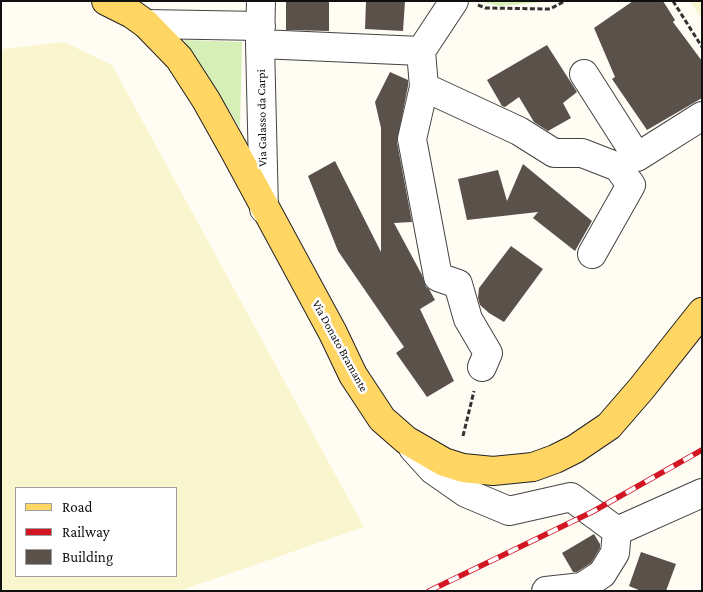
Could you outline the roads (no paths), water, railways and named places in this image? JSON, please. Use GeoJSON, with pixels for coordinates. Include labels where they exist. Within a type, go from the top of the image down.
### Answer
{"type":"FeatureCollection","features":[{"type":"Feature","properties":{"kind":"main road","name":"Via Donato Bramante"},"geometry":{"type":"LineString","coordinates":[[106,1],[132,14],[146,24],[179,58],[206,100],[353,375],[382,419],[406,440],[444,462],[463,468],[501,470],[533,467],[575,449],[609,426],[702,312]]}},
{"type":"Feature","properties":{"kind":"street"},"geometry":{"type":"LineString","coordinates":[[465,3],[421,51],[424,87],[412,139],[438,277],[458,284],[468,318],[488,352],[482,366]]}},
{"type":"Feature","properties":{"kind":"street"},"geometry":{"type":"LineString","coordinates":[[146,24],[261,24],[421,51]]}},
{"type":"Feature","properties":{"kind":"street","name":"Via Galasso da Carpi"},"geometry":{"type":"LineString","coordinates":[[261,24],[264,209]]}},
{"type":"Feature","properties":{"kind":"street"},"geometry":{"type":"LineString","coordinates":[[584,74],[637,157],[702,116]]}},
{"type":"Feature","properties":{"kind":"street"},"geometry":{"type":"LineString","coordinates":[[424,87],[519,131],[554,153],[582,153],[618,167],[631,185],[592,254]]}},
{"type":"Feature","properties":{"kind":"street"},"geometry":{"type":"LineString","coordinates":[[406,440],[433,470],[466,493],[509,511],[571,497],[617,532]]}},
{"type":"Feature","properties":{"kind":"street"},"geometry":{"type":"LineString","coordinates":[[617,532],[702,493]]}},
{"type":"Feature","properties":{"kind":"street"},"geometry":{"type":"LineString","coordinates":[[546,591],[582,587],[602,574],[614,553],[617,532]]}},
{"type":"Feature","properties":{"kind":"railway"},"geometry":{"type":"LineString","coordinates":[[429,591],[592,512],[702,450]]}}]}
